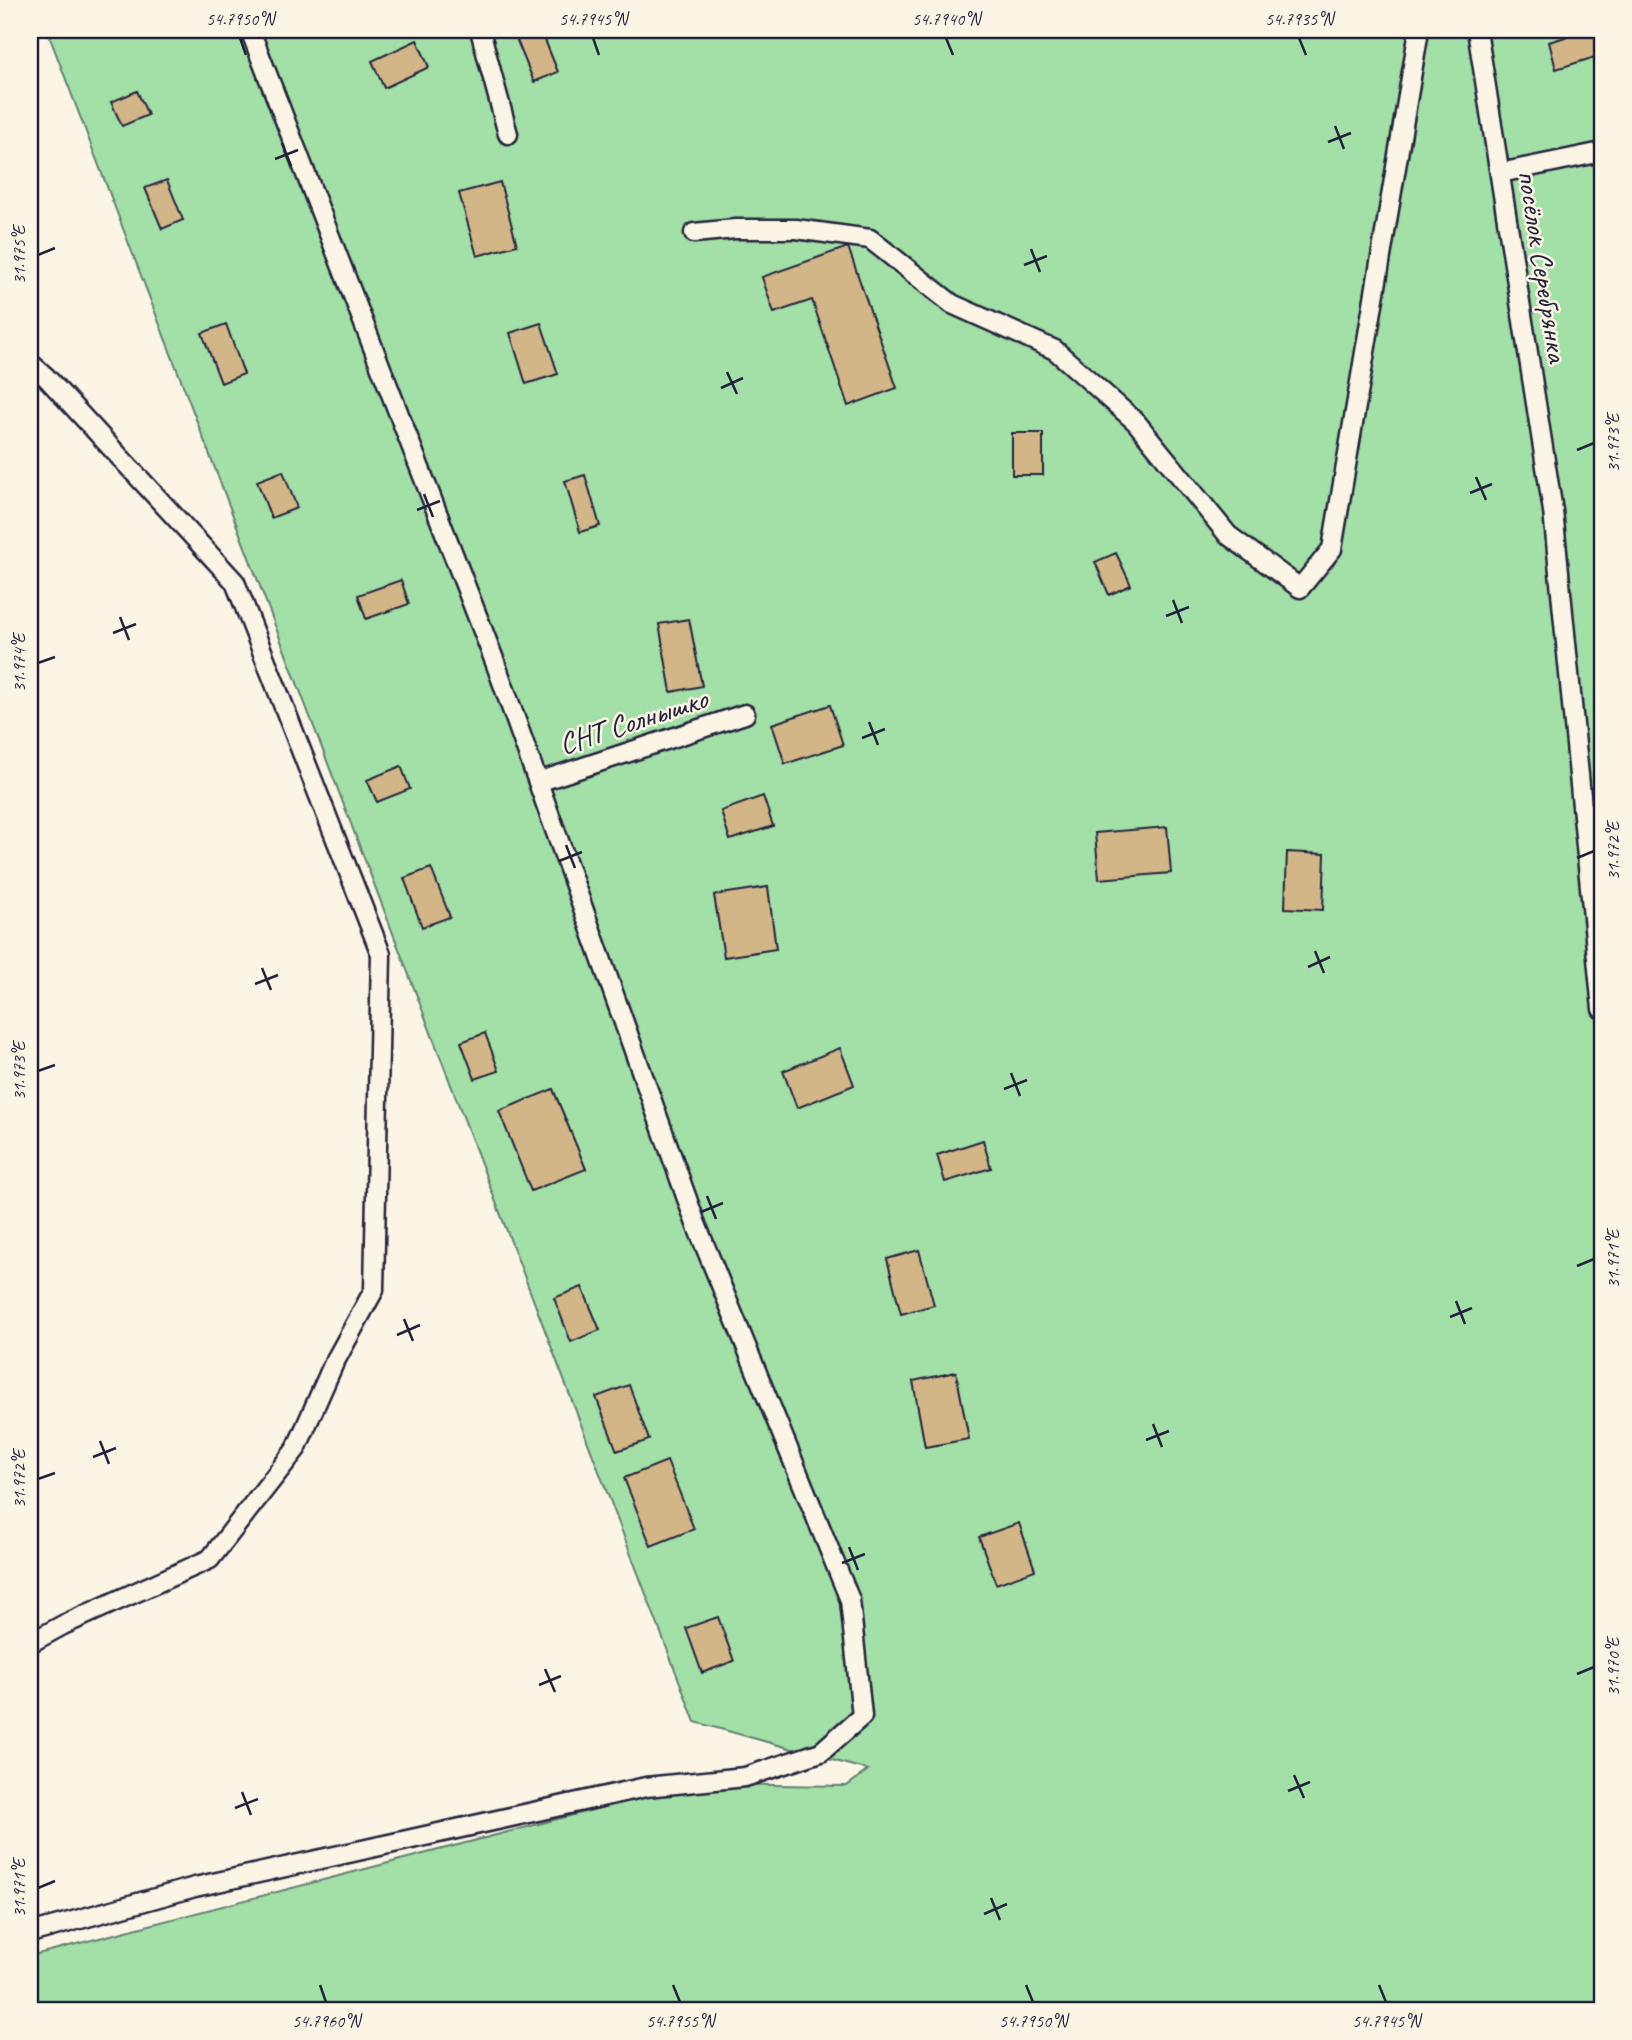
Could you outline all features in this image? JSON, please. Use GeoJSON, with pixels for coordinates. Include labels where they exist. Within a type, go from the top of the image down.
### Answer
{"type":"FeatureCollection","features":[{"type":"Feature","properties":{"kind":"lane"},"geometry":{"type":"LineString","coordinates":[[30,1933],[195,1886],[646,1787],[745,1777],[821,1752],[862,1716],[850,1600],[696,1224],[495,662],[250,30]]}},
{"type":"Feature","properties":{"kind":"lane"},"geometry":{"type":"LineString","coordinates":[[480,30],[508,134]]}},
{"type":"Feature","properties":{"kind":"lane"},"geometry":{"type":"LineString","coordinates":[[694,233],[735,229],[796,229],[870,239],[952,304],[1055,350],[1136,422],[1228,534],[1300,588],[1332,549],[1419,30]]}},
{"type":"Feature","properties":{"kind":"lane","name":"посёлок Серебрянка"},"geometry":{"type":"LineString","coordinates":[[1477,30],[1553,511],[1602,1009]]}},
{"type":"Feature","properties":{"kind":"lane"},"geometry":{"type":"LineString","coordinates":[[1500,173],[1602,152]]}},
{"type":"Feature","properties":{"kind":"lane"},"geometry":{"type":"LineString","coordinates":[[30,363],[46,377],[235,582],[381,954],[374,1290],[333,1365],[296,1449],[210,1559],[63,1625],[30,1643]]}},
{"type":"Feature","properties":{"kind":"lane","name":"СНТ Солнышко"},"geometry":{"type":"LineString","coordinates":[[538,782],[745,714]]}},
{"type":"Feature","properties":{"kind":"green space"},"geometry":{"type":"Polygon","coordinates":[[[47,30],[1602,30],[1602,2010],[30,2010],[30,1956],[693,1784],[847,1786],[868,1770],[695,1722],[47,30]]]}},
{"type":"Feature","properties":{"kind":"building"},"geometry":{"type":"Polygon","coordinates":[[[541,30],[558,72],[534,82],[513,31],[541,30]]]}},
{"type":"Feature","properties":{"kind":"building"},"geometry":{"type":"Polygon","coordinates":[[[1571,30],[1602,30],[1602,55],[1556,69],[1549,42],[1572,35],[1571,30]]]}},
{"type":"Feature","properties":{"kind":"building"},"geometry":{"type":"Polygon","coordinates":[[[417,40],[429,67],[384,88],[372,61],[417,40]]]}},
{"type":"Feature","properties":{"kind":"building"},"geometry":{"type":"Polygon","coordinates":[[[137,91],[148,115],[122,126],[111,102],[137,91]]]}},
{"type":"Feature","properties":{"kind":"building"},"geometry":{"type":"Polygon","coordinates":[[[167,180],[183,220],[162,229],[145,188],[167,180]]]}},
{"type":"Feature","properties":{"kind":"building"},"geometry":{"type":"Polygon","coordinates":[[[500,182],[517,245],[477,256],[459,193],[500,182]]]}},
{"type":"Feature","properties":{"kind":"building"},"geometry":{"type":"Polygon","coordinates":[[[848,247],[897,388],[848,406],[812,300],[774,313],[762,277],[848,247]]]}},
{"type":"Feature","properties":{"kind":"building"},"geometry":{"type":"Polygon","coordinates":[[[541,323],[558,374],[526,384],[510,333],[541,323]]]}},
{"type":"Feature","properties":{"kind":"building"},"geometry":{"type":"Polygon","coordinates":[[[226,324],[244,374],[221,383],[202,333],[226,324]]]}},
{"type":"Feature","properties":{"kind":"building"},"geometry":{"type":"Polygon","coordinates":[[[1012,433],[1043,433],[1043,475],[1012,475],[1012,433]]]}},
{"type":"Feature","properties":{"kind":"building"},"geometry":{"type":"Polygon","coordinates":[[[283,471],[297,508],[271,518],[257,481],[283,471]]]}},
{"type":"Feature","properties":{"kind":"building"},"geometry":{"type":"Polygon","coordinates":[[[585,475],[600,526],[580,532],[565,481],[585,475]]]}},
{"type":"Feature","properties":{"kind":"building"},"geometry":{"type":"Polygon","coordinates":[[[1116,553],[1131,585],[1109,595],[1095,562],[1116,553]]]}},
{"type":"Feature","properties":{"kind":"building"},"geometry":{"type":"Polygon","coordinates":[[[401,580],[409,604],[366,619],[358,595],[401,580]]]}},
{"type":"Feature","properties":{"kind":"building"},"geometry":{"type":"Polygon","coordinates":[[[689,619],[702,686],[671,692],[659,624],[689,619]]]}},
{"type":"Feature","properties":{"kind":"building"},"geometry":{"type":"Polygon","coordinates":[[[830,705],[843,745],[785,764],[772,724],[830,705]]]}},
{"type":"Feature","properties":{"kind":"building"},"geometry":{"type":"Polygon","coordinates":[[[401,766],[410,789],[377,802],[367,780],[401,766]]]}},
{"type":"Feature","properties":{"kind":"building"},"geometry":{"type":"Polygon","coordinates":[[[763,796],[773,826],[730,840],[721,811],[763,796]]]}},
{"type":"Feature","properties":{"kind":"building"},"geometry":{"type":"Polygon","coordinates":[[[1167,827],[1171,873],[1099,879],[1095,833],[1167,827]]]}},
{"type":"Feature","properties":{"kind":"building"},"geometry":{"type":"Polygon","coordinates":[[[1287,852],[1325,854],[1323,910],[1285,908],[1287,852]]]}},
{"type":"Feature","properties":{"kind":"building"},"geometry":{"type":"Polygon","coordinates":[[[431,868],[450,917],[422,927],[404,878],[431,868]]]}},
{"type":"Feature","properties":{"kind":"building"},"geometry":{"type":"Polygon","coordinates":[[[768,887],[776,949],[724,957],[714,895],[768,887]]]}},
{"type":"Feature","properties":{"kind":"building"},"geometry":{"type":"Polygon","coordinates":[[[485,1033],[499,1071],[475,1079],[461,1042],[485,1033]]]}},
{"type":"Feature","properties":{"kind":"building"},"geometry":{"type":"Polygon","coordinates":[[[840,1048],[854,1085],[797,1108],[783,1071],[840,1048]]]}},
{"type":"Feature","properties":{"kind":"building"},"geometry":{"type":"Polygon","coordinates":[[[553,1089],[586,1169],[531,1191],[499,1111],[553,1089]]]}},
{"type":"Feature","properties":{"kind":"building"},"geometry":{"type":"Polygon","coordinates":[[[983,1140],[991,1168],[945,1182],[937,1155],[983,1140]]]}},
{"type":"Feature","properties":{"kind":"building"},"geometry":{"type":"Polygon","coordinates":[[[919,1250],[934,1305],[901,1314],[887,1259],[919,1250]]]}},
{"type":"Feature","properties":{"kind":"building"},"geometry":{"type":"Polygon","coordinates":[[[582,1287],[600,1330],[571,1342],[554,1298],[582,1287]]]}},
{"type":"Feature","properties":{"kind":"building"},"geometry":{"type":"Polygon","coordinates":[[[956,1372],[969,1439],[925,1447],[913,1381],[956,1372]]]}},
{"type":"Feature","properties":{"kind":"building"},"geometry":{"type":"Polygon","coordinates":[[[629,1385],[649,1440],[617,1451],[596,1397],[629,1385]]]}},
{"type":"Feature","properties":{"kind":"building"},"geometry":{"type":"Polygon","coordinates":[[[667,1461],[694,1529],[651,1546],[624,1478],[667,1461]]]}},
{"type":"Feature","properties":{"kind":"building"},"geometry":{"type":"Polygon","coordinates":[[[1019,1523],[1035,1570],[996,1584],[979,1537],[1019,1523]]]}},
{"type":"Feature","properties":{"kind":"building"},"geometry":{"type":"Polygon","coordinates":[[[718,1617],[734,1661],[702,1673],[686,1628],[718,1617]]]}}]}
